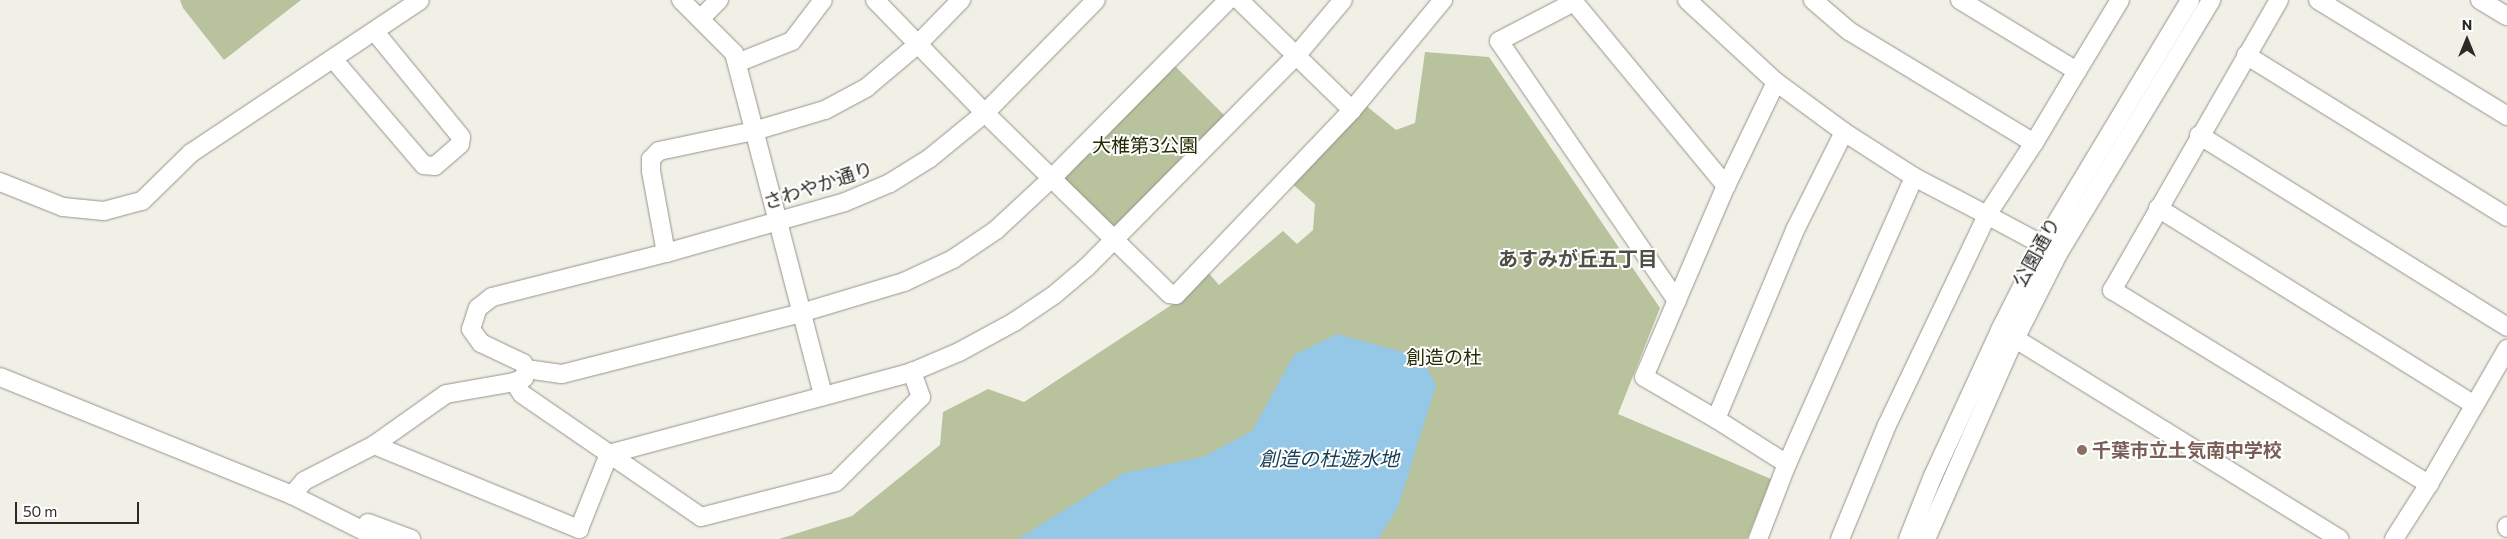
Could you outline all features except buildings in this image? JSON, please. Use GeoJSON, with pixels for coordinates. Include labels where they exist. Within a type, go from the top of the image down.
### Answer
{"type":"FeatureCollection","features":[{"type":"Feature","properties":{"kind":"street"},"geometry":{"type":"LineString","coordinates":[[0,182],[63,206],[104,211],[142,201],[191,153],[334,60],[420,0]]}},
{"type":"Feature","properties":{"kind":"street"},"geometry":{"type":"LineString","coordinates":[[681,0],[734,53],[776,222],[823,395]]}},
{"type":"Feature","properties":{"kind":"street"},"geometry":{"type":"LineString","coordinates":[[700,19],[719,0]]}},
{"type":"Feature","properties":{"kind":"street"},"geometry":{"type":"LineString","coordinates":[[737,63],[792,41],[824,0]]}},
{"type":"Feature","properties":{"kind":"street"},"geometry":{"type":"LineString","coordinates":[[875,0],[985,113],[1170,294],[1176,295],[1352,110],[1443,0]]}},
{"type":"Feature","properties":{"kind":"street"},"geometry":{"type":"LineString","coordinates":[[666,253],[651,171],[651,159],[659,151],[754,130],[825,110],[857,93],[918,44],[961,0]]}},
{"type":"Feature","properties":{"kind":"street","name":"さわやか通り"},"geometry":{"type":"LineString","coordinates":[[526,369],[523,363],[481,343],[471,329],[478,308],[492,297],[666,253],[776,222],[845,202],[890,183],[930,158],[985,113],[1096,0]]}},
{"type":"Feature","properties":{"kind":"street"},"geometry":{"type":"LineString","coordinates":[[296,497],[304,481],[374,446],[446,394],[514,382],[524,378],[526,369],[562,374],[801,313],[904,282],[953,259],[996,230],[1053,178],[1228,0]]}},
{"type":"Feature","properties":{"kind":"street"},"geometry":{"type":"LineString","coordinates":[[1238,0],[1352,110]]}},
{"type":"Feature","properties":{"kind":"street"},"geometry":{"type":"LineString","coordinates":[[609,454],[912,372],[959,352],[1014,322],[1054,295],[1087,267],[1296,56],[1343,0]]}},
{"type":"Feature","properties":{"kind":"street"},"geometry":{"type":"LineString","coordinates":[[1687,0],[1776,82],[1844,132],[1914,177],[2043,245]]}},
{"type":"Feature","properties":{"kind":"street"},"geometry":{"type":"LineString","coordinates":[[1813,0],[1849,31],[2034,143]]}},
{"type":"Feature","properties":{"kind":"street"},"geometry":{"type":"LineString","coordinates":[[1960,0],[2077,71]]}},
{"type":"Feature","properties":{"kind":"street"},"geometry":{"type":"LineString","coordinates":[[1840,539],[1887,425],[1987,215],[2034,143],[2120,0]]}},
{"type":"Feature","properties":{"kind":"street","name":"公園通り"},"geometry":{"type":"LineString","coordinates":[[1926,539],[2043,245],[2190,0]]}},
{"type":"Feature","properties":{"kind":"street","name":"公園通り"},"geometry":{"type":"LineString","coordinates":[[1908,539],[1933,476],[2007,334],[2058,254],[2211,0]]}},
{"type":"Feature","properties":{"kind":"street"},"geometry":{"type":"LineString","coordinates":[[2279,0],[2199,135],[2112,290],[2429,484]]}},
{"type":"Feature","properties":{"kind":"street"},"geometry":{"type":"LineString","coordinates":[[2318,0],[2507,116]]}},
{"type":"Feature","properties":{"kind":"street"},"geometry":{"type":"LineString","coordinates":[[2480,0],[2507,16]]}},
{"type":"Feature","properties":{"kind":"street"},"geometry":{"type":"LineString","coordinates":[[1676,301],[1499,40],[1576,1],[1726,186]]}},
{"type":"Feature","properties":{"kind":"street"},"geometry":{"type":"LineString","coordinates":[[334,60],[424,165],[435,166],[460,144],[461,137],[374,32]]}},
{"type":"Feature","properties":{"kind":"street"},"geometry":{"type":"LineString","coordinates":[[2246,55],[2507,218]]}},
{"type":"Feature","properties":{"kind":"street"},"geometry":{"type":"LineString","coordinates":[[1776,82],[1726,186],[1644,377],[1716,419],[1787,464]]}},
{"type":"Feature","properties":{"kind":"street"},"geometry":{"type":"LineString","coordinates":[[1716,419],[1796,228],[1844,132]]}},
{"type":"Feature","properties":{"kind":"street"},"geometry":{"type":"LineString","coordinates":[[2199,135],[2507,327]]}},
{"type":"Feature","properties":{"kind":"street"},"geometry":{"type":"LineString","coordinates":[[1758,539],[1787,464],[1914,177]]}},
{"type":"Feature","properties":{"kind":"street"},"geometry":{"type":"LineString","coordinates":[[2158,208],[2474,405]]}},
{"type":"Feature","properties":{"kind":"street"},"geometry":{"type":"LineString","coordinates":[[2007,334],[2340,539]]}},
{"type":"Feature","properties":{"kind":"street"},"geometry":{"type":"LineString","coordinates":[[2394,539],[2429,484],[2507,349]]}},
{"type":"Feature","properties":{"kind":"street"},"geometry":{"type":"LineString","coordinates":[[514,382],[522,394],[701,517],[836,482],[922,397],[912,372]]}},
{"type":"Feature","properties":{"kind":"street"},"geometry":{"type":"LineString","coordinates":[[6,380],[296,497],[411,539]]}},
{"type":"Feature","properties":{"kind":"street"},"geometry":{"type":"LineString","coordinates":[[374,446],[579,529],[609,454]]}},
{"type":"Feature","properties":{"kind":"street"},"geometry":{"type":"LineString","coordinates":[[296,497],[380,539]]}},
{"type":"Feature","properties":{"kind":"green space"},"geometry":{"type":"Polygon","coordinates":[[[180,0],[301,0],[224,60],[183,8],[180,0]]]}},
{"type":"Feature","properties":{"kind":"green space","name":"創造の杜"},"geometry":{"type":"Polygon","coordinates":[[[1425,52],[1489,57],[1660,308],[1618,414],[1771,479],[1747,539],[779,539],[852,516],[940,445],[943,412],[988,389],[1024,402],[1179,300],[1206,270],[1219,285],[1283,231],[1297,244],[1313,230],[1315,204],[1289,181],[1364,104],[1396,130],[1415,123],[1425,52]]]}},
{"type":"Feature","properties":{"kind":"green space","name":"大椎第3公園"},"geometry":{"type":"Polygon","coordinates":[[[1173,64],[1227,118],[1119,225],[1106,225],[1064,184],[1063,173],[1173,64]]]}},
{"type":"Feature","properties":{"kind":"water","name":"創造の杜遊水地"},"geometry":{"type":"Polygon","coordinates":[[[1337,334],[1421,357],[1436,385],[1398,507],[1378,539],[1018,539],[1124,473],[1203,457],[1252,431],[1294,355],[1337,334]]]}},
{"type":"Feature","properties":{"kind":"place","name":"千葉市立土気南中学校"},"geometry":{"type":"Point","coordinates":[2082,450]}},
{"type":"Feature","properties":{"kind":"district","name":"あすみが丘五丁目"},"geometry":{"type":"Point","coordinates":[1578,258]}}]}
